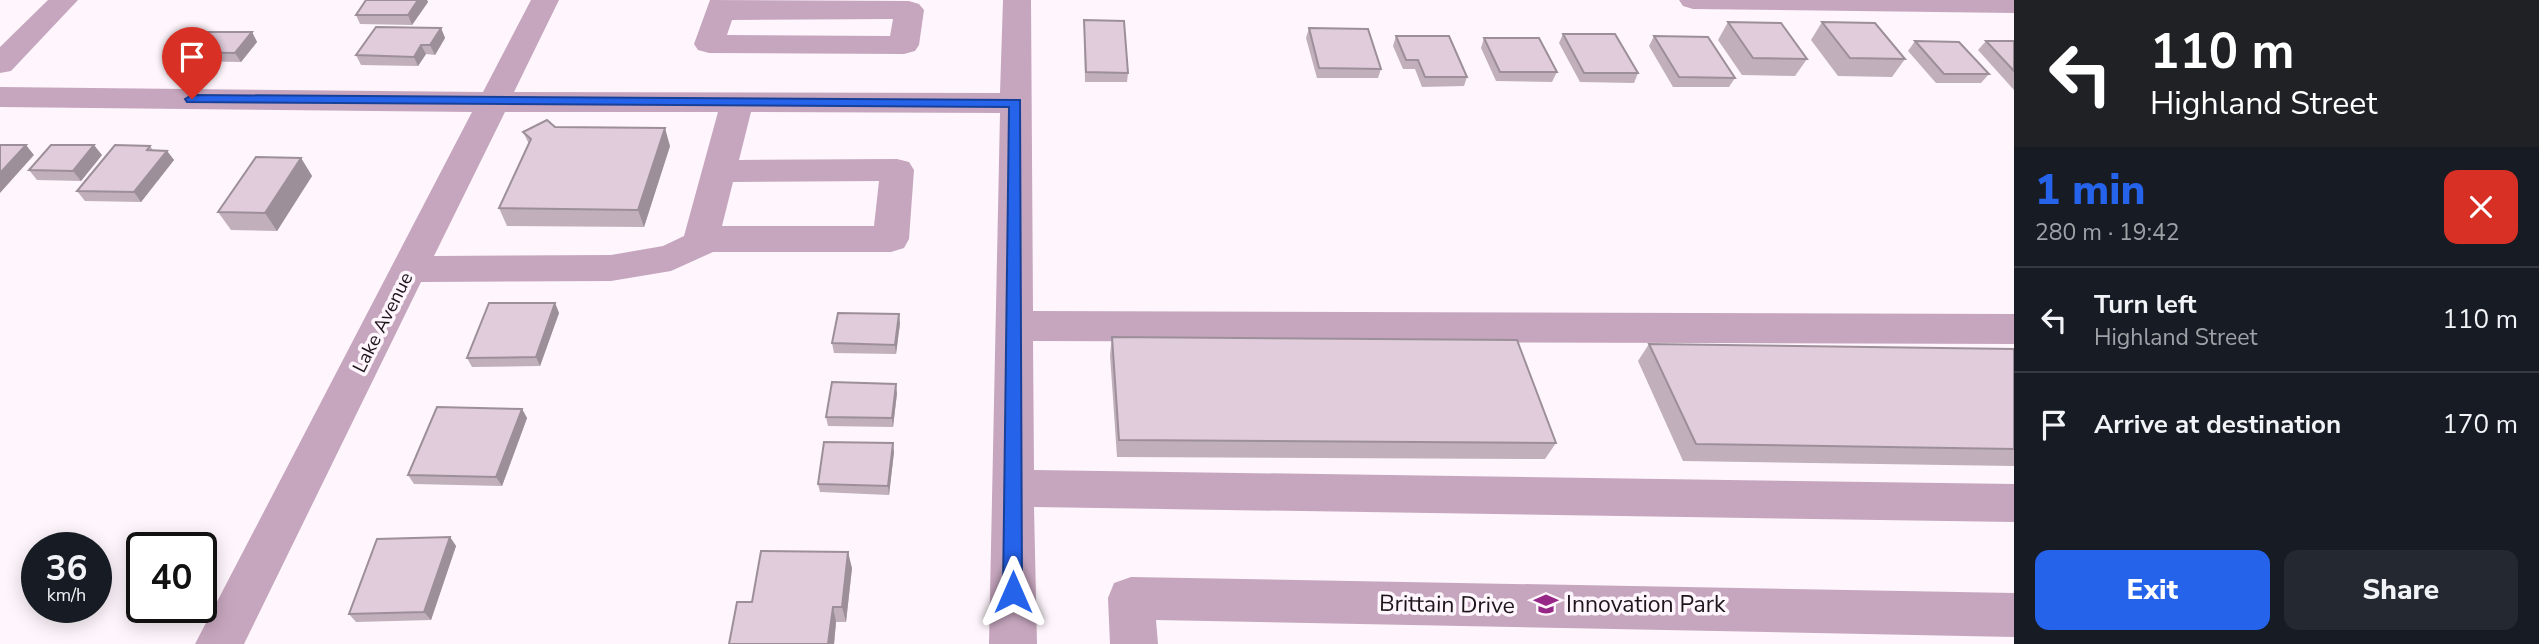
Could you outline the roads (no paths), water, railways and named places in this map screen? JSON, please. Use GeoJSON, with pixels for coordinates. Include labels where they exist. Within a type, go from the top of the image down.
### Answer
{"type":"FeatureCollection","features":[{"type":"Feature","properties":{"kind":"street"},"geometry":{"type":"LineString","coordinates":[[0,64],[64,0]]}},
{"type":"Feature","properties":{"kind":"street","name":"Lake Avenue"},"geometry":{"type":"LineString","coordinates":[[219,644],[545,0]]}},
{"type":"Feature","properties":{"kind":"street"},"geometry":{"type":"LineString","coordinates":[[1013,644],[1017,0]]}},
{"type":"Feature","properties":{"kind":"street"},"geometry":{"type":"LineString","coordinates":[[1693,0],[2014,4]]}},
{"type":"Feature","properties":{"kind":"street"},"geometry":{"type":"LineString","coordinates":[[722,6],[909,10],[904,45],[709,44],[722,6]]}},
{"type":"Feature","properties":{"kind":"street"},"geometry":{"type":"LineString","coordinates":[[0,97],[1015,103]]}},
{"type":"Feature","properties":{"kind":"street"},"geometry":{"type":"LineString","coordinates":[[409,269],[611,268],[671,258],[700,243],[737,103]]}},
{"type":"Feature","properties":{"kind":"street"},"geometry":{"type":"LineString","coordinates":[[701,239],[891,239],[897,170],[719,171]]}},
{"type":"Feature","properties":{"kind":"street"},"geometry":{"type":"LineString","coordinates":[[1013,326],[2014,329]]}},
{"type":"Feature","properties":{"kind":"street"},"geometry":{"type":"LineString","coordinates":[[1012,488],[2014,503]]}},
{"type":"Feature","properties":{"kind":"street","name":"Brittain Drive"},"geometry":{"type":"LineString","coordinates":[[1134,644],[1131,598],[2014,615]]}},
{"type":"Feature","properties":{"kind":"place","name":"Innovation Park"},"geometry":{"type":"Point","coordinates":[1546,604]}}]}
